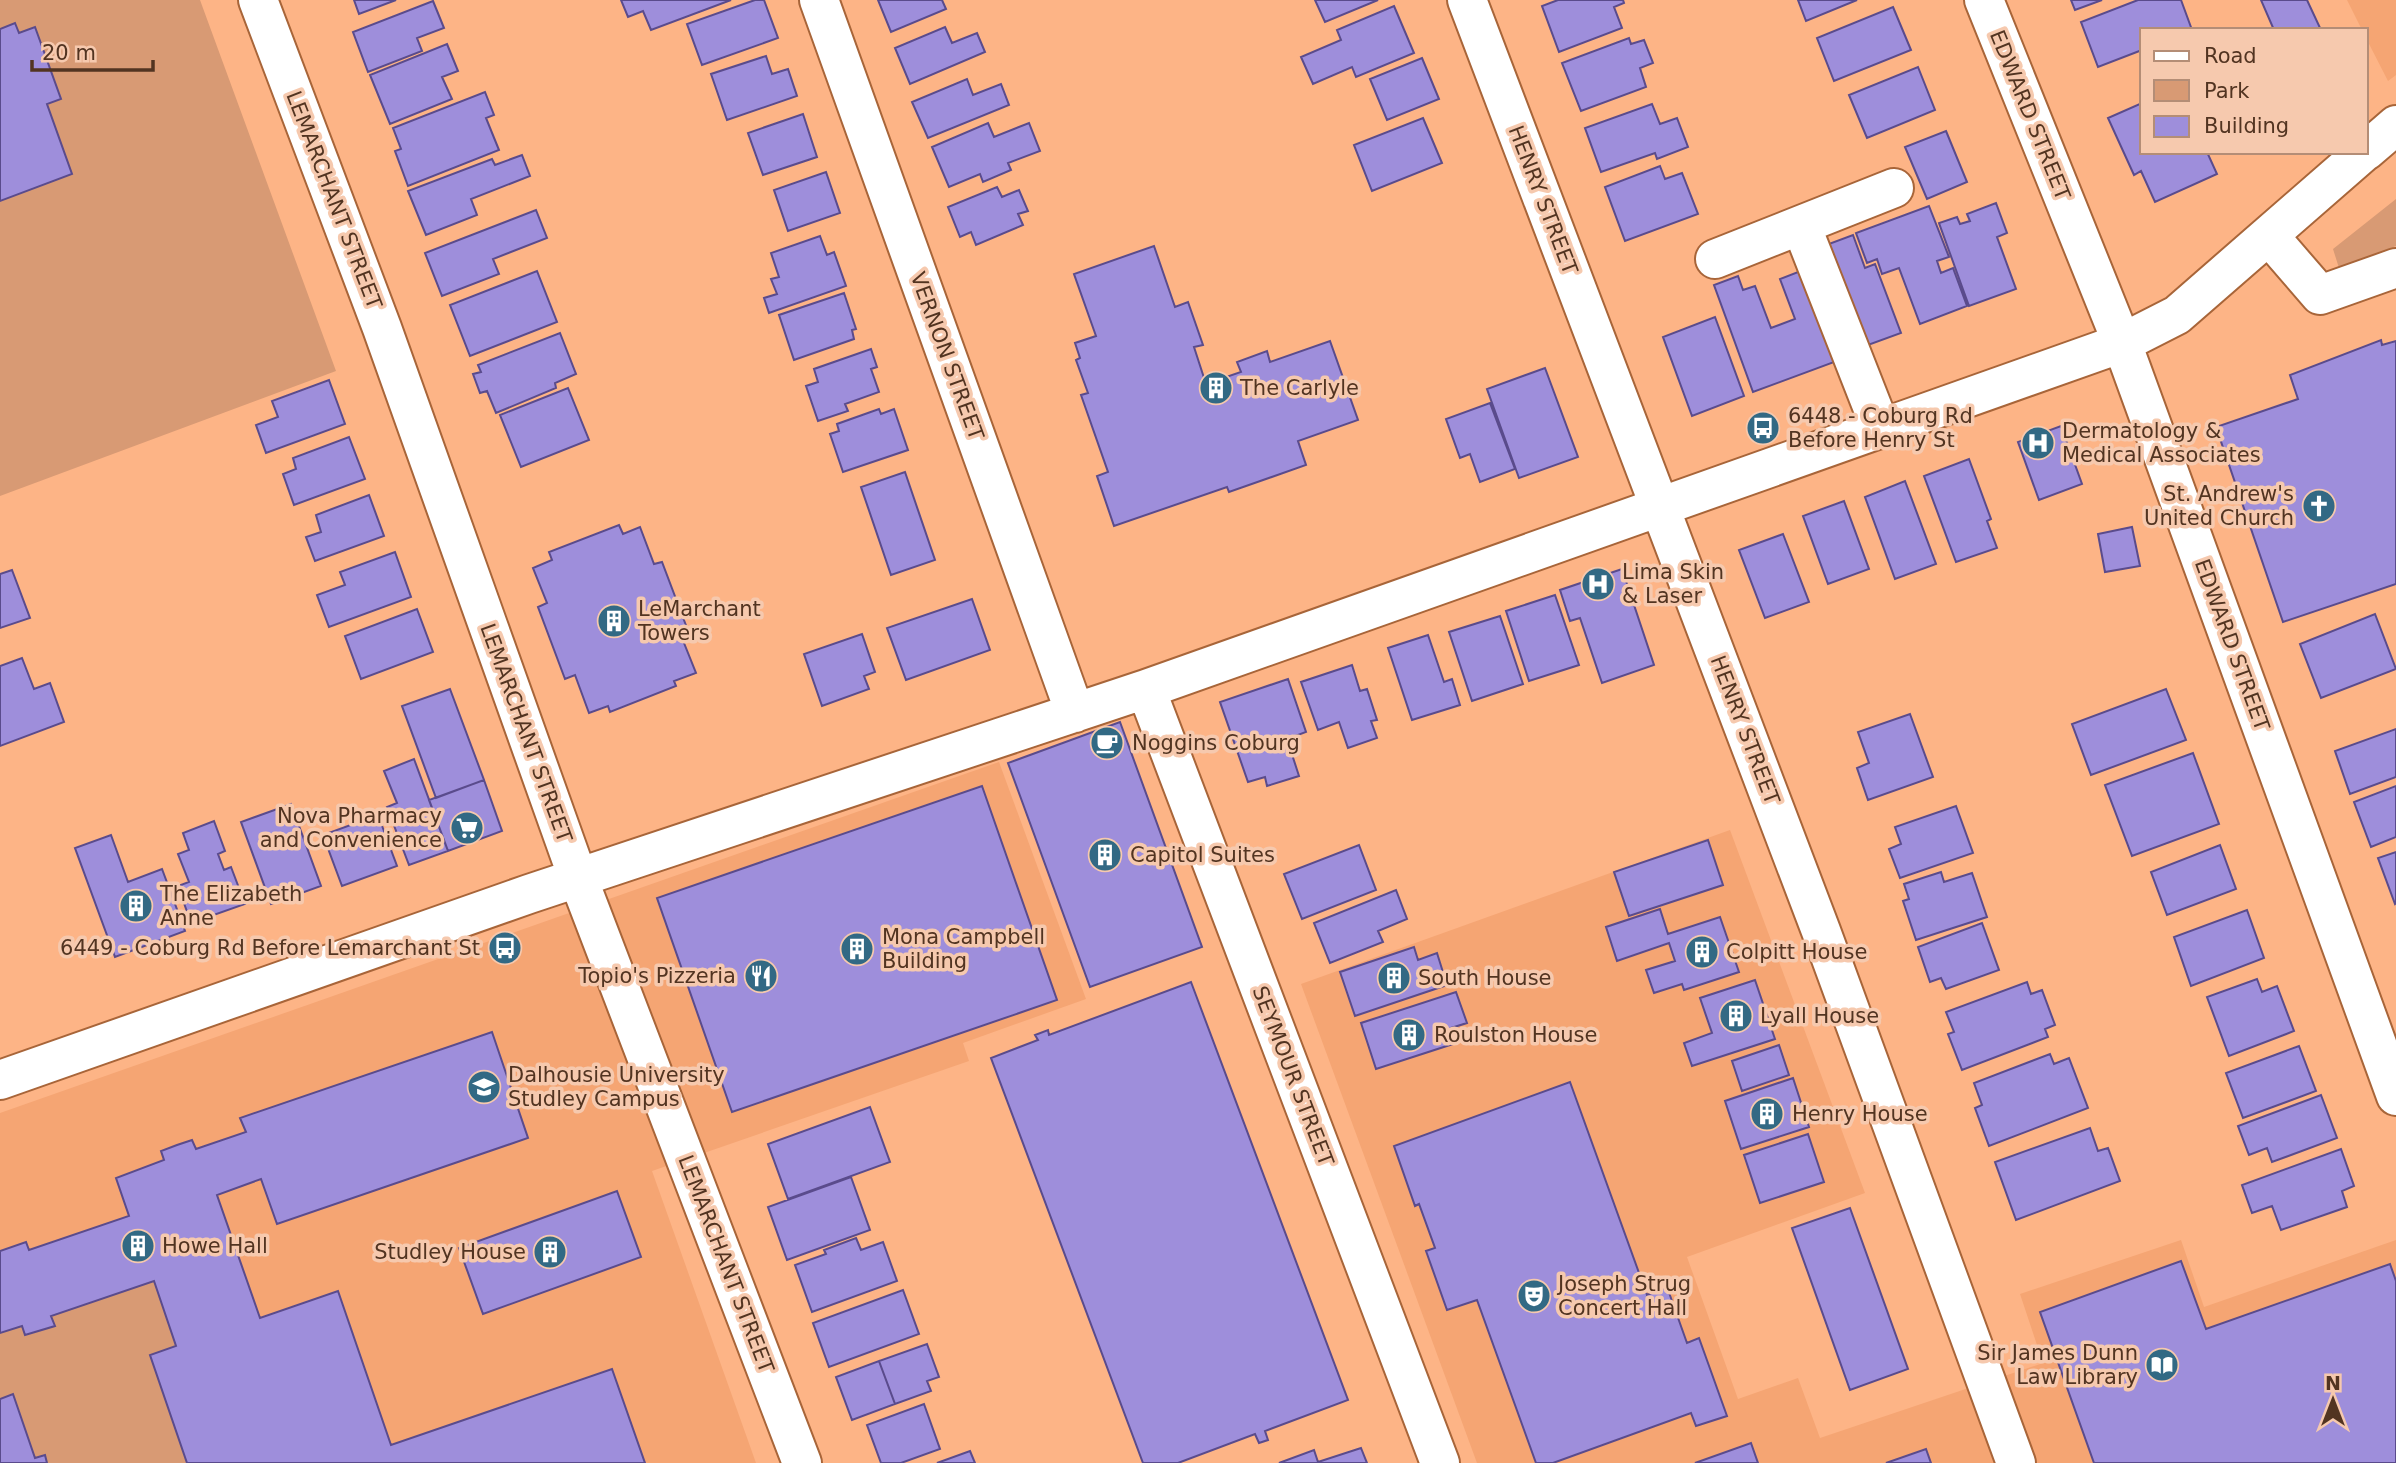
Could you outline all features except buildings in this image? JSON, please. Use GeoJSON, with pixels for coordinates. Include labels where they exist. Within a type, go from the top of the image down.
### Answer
{"type":"FeatureCollection","features":[{"type":"Feature","properties":{"kind":"street","name":"LEMARCHANT STREET"},"geometry":{"type":"LineString","coordinates":[[258,0],[382,328],[578,878],[802,1463]]}},
{"type":"Feature","properties":{"kind":"street","name":"VERNON STREET"},"geometry":{"type":"LineString","coordinates":[[819,0],[1074,713]]}},
{"type":"Feature","properties":{"kind":"street","name":"HENRY STREET"},"geometry":{"type":"LineString","coordinates":[[1467,0],[1822,931],[2016,1463]]}},
{"type":"Feature","properties":{"kind":"street","name":"EDWARD STREET"},"geometry":{"type":"LineString","coordinates":[[1984,0],[2122,343],[2396,1096]]}},
{"type":"Feature","properties":{"kind":"street"},"geometry":{"type":"LineString","coordinates":[[2368,148],[2396,125]]}},
{"type":"Feature","properties":{"kind":"street"},"geometry":{"type":"LineString","coordinates":[[0,1080],[578,878],[1146,690],[2122,343],[2178,315],[2362,154]]}},
{"type":"Feature","properties":{"kind":"street"},"geometry":{"type":"LineString","coordinates":[[1714,259],[1894,188]]}},
{"type":"Feature","properties":{"kind":"street"},"geometry":{"type":"LineString","coordinates":[[1801,225],[1881,429]]}},
{"type":"Feature","properties":{"kind":"street"},"geometry":{"type":"LineString","coordinates":[[2269,236],[2320,295],[2396,268]]}},
{"type":"Feature","properties":{"kind":"street","name":"SEYMOUR STREET"},"geometry":{"type":"LineString","coordinates":[[1146,690],[1440,1463]]}},
{"type":"Feature","properties":{"kind":"shaded area"},"geometry":{"type":"Polygon","coordinates":[[[2347,0],[2396,0],[2396,75],[2388,81],[2368,42],[2368,28],[2361,28],[2347,0]]]}},
{"type":"Feature","properties":{"kind":"shaded area","name":"Dalhousie University Studley Campus"},"geometry":{"type":"Polygon","coordinates":[[[999,762],[1086,999],[963,1043],[969,1061],[652,1171],[756,1463],[0,1463],[0,1113],[999,762]]]}},
{"type":"Feature","properties":{"kind":"shaded area"},"geometry":{"type":"Polygon","coordinates":[[[1730,830],[1865,1193],[1687,1257],[1738,1399],[1798,1378],[1820,1438],[2043,1363],[2020,1294],[2181,1240],[2204,1307],[2396,1240],[2396,1463],[1477,1463],[1301,984],[1730,830]]]}},
{"type":"Feature","properties":{"kind":"green space"},"geometry":{"type":"Polygon","coordinates":[[[0,0],[200,0],[336,371],[0,496],[0,0]]]}},
{"type":"Feature","properties":{"kind":"green space"},"geometry":{"type":"Polygon","coordinates":[[[2396,199],[2396,246],[2339,268],[2333,249],[2396,199]]]}},
{"type":"Feature","properties":{"kind":"green space"},"geometry":{"type":"Polygon","coordinates":[[[154,1281],[176,1346],[150,1355],[187,1463],[47,1463],[44,1455],[35,1458],[12,1394],[0,1399],[0,1333],[22,1326],[26,1335],[54,1326],[51,1316],[154,1281]]]}},
{"type":"Feature","properties":{"kind":"place","name":"The Carlyle"},"geometry":{"type":"Point","coordinates":[1216,388]}},
{"type":"Feature","properties":{"kind":"place","name":"6448 - Coburg Rd Before Henry St"},"geometry":{"type":"Point","coordinates":[1763,428]}},
{"type":"Feature","properties":{"kind":"place","name":"Dermatology & Medical Associates"},"geometry":{"type":"Point","coordinates":[2038,443]}},
{"type":"Feature","properties":{"kind":"place","name":"St. Andrew's United Church"},"geometry":{"type":"Point","coordinates":[2319,506]}},
{"type":"Feature","properties":{"kind":"place","name":"Lima Skin & Laser"},"geometry":{"type":"Point","coordinates":[1598,584]}},
{"type":"Feature","properties":{"kind":"place","name":"LeMarchant Towers"},"geometry":{"type":"Point","coordinates":[614,621]}},
{"type":"Feature","properties":{"kind":"place","name":"Noggins Coburg"},"geometry":{"type":"Point","coordinates":[1107,743]}},
{"type":"Feature","properties":{"kind":"place","name":"Nova Pharmacy and Convenience"},"geometry":{"type":"Point","coordinates":[467,828]}},
{"type":"Feature","properties":{"kind":"place","name":"Capitol Suites"},"geometry":{"type":"Point","coordinates":[1105,855]}},
{"type":"Feature","properties":{"kind":"place","name":"The Elizabeth Anne"},"geometry":{"type":"Point","coordinates":[136,906]}},
{"type":"Feature","properties":{"kind":"place","name":"6449 - Coburg Rd Before Lemarchant St"},"geometry":{"type":"Point","coordinates":[505,948]}},
{"type":"Feature","properties":{"kind":"place","name":"Mona Campbell Building"},"geometry":{"type":"Point","coordinates":[857,949]}},
{"type":"Feature","properties":{"kind":"place","name":"Colpitt House"},"geometry":{"type":"Point","coordinates":[1702,952]}},
{"type":"Feature","properties":{"kind":"place","name":"Topio's Pizzeria"},"geometry":{"type":"Point","coordinates":[761,976]}},
{"type":"Feature","properties":{"kind":"place","name":"South House"},"geometry":{"type":"Point","coordinates":[1394,978]}},
{"type":"Feature","properties":{"kind":"place","name":"Lyall House"},"geometry":{"type":"Point","coordinates":[1736,1016]}},
{"type":"Feature","properties":{"kind":"place","name":"Roulston House"},"geometry":{"type":"Point","coordinates":[1409,1035]}},
{"type":"Feature","properties":{"kind":"place","name":"Dalhousie University Studley Campus"},"geometry":{"type":"Point","coordinates":[484,1087]}},
{"type":"Feature","properties":{"kind":"place","name":"Henry House"},"geometry":{"type":"Point","coordinates":[1767,1114]}},
{"type":"Feature","properties":{"kind":"place","name":"Howe Hall"},"geometry":{"type":"Point","coordinates":[138,1246]}},
{"type":"Feature","properties":{"kind":"place","name":"Studley House"},"geometry":{"type":"Point","coordinates":[550,1252]}},
{"type":"Feature","properties":{"kind":"place","name":"Joseph Strug Concert Hall"},"geometry":{"type":"Point","coordinates":[1534,1296]}},
{"type":"Feature","properties":{"kind":"place","name":"Sir James Dunn Law Library"},"geometry":{"type":"Point","coordinates":[2162,1365]}}]}
